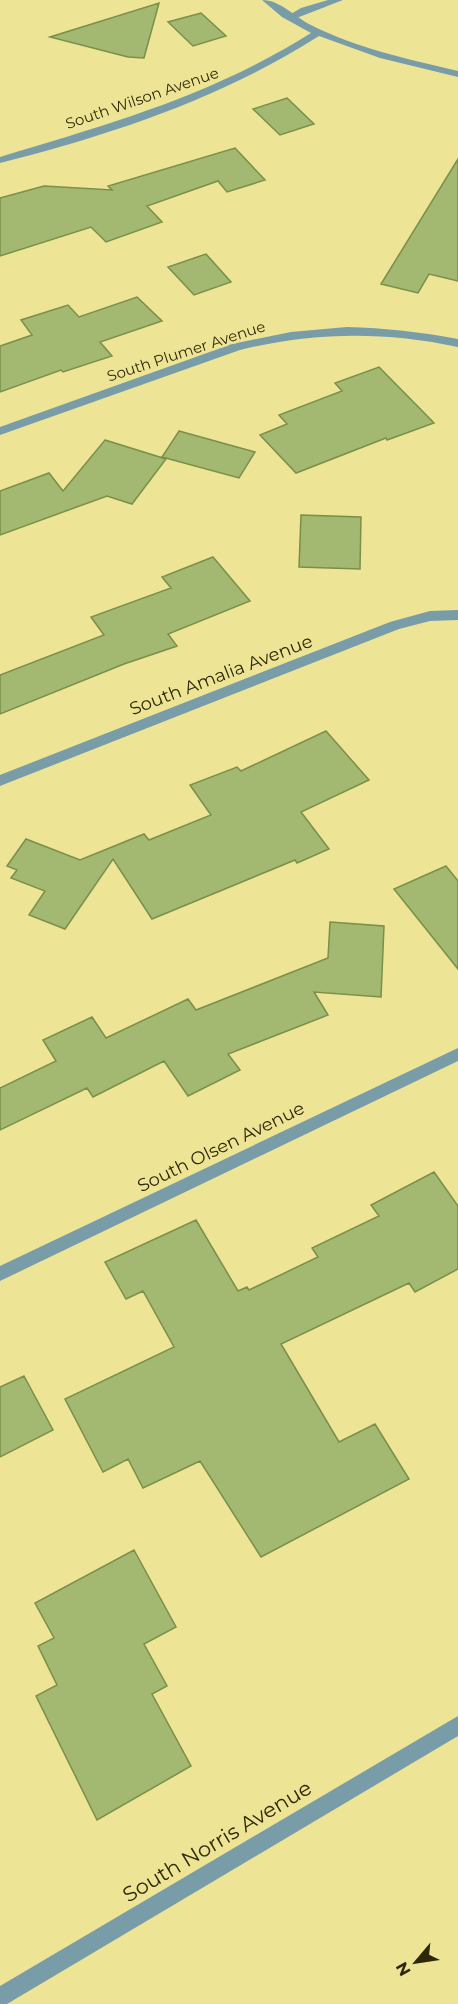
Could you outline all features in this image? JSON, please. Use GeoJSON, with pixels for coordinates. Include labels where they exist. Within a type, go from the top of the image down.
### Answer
{"type":"FeatureCollection","features":[{"type":"Feature","properties":{"kind":"street"},"geometry":{"type":"LineString","coordinates":[[267,0],[291,17],[319,32],[377,53],[458,74]]}},
{"type":"Feature","properties":{"kind":"street"},"geometry":{"type":"LineString","coordinates":[[291,17],[304,10],[338,0]]}},
{"type":"Feature","properties":{"kind":"street","name":"South Wilson Avenue"},"geometry":{"type":"LineString","coordinates":[[0,160],[125,122],[207,93],[277,59],[319,32]]}},
{"type":"Feature","properties":{"kind":"street","name":"South Plumer Avenue"},"geometry":{"type":"LineString","coordinates":[[0,431],[236,347],[270,338],[318,331],[370,330],[435,337],[458,343]]}},
{"type":"Feature","properties":{"kind":"street","name":"South Amalia Avenue"},"geometry":{"type":"LineString","coordinates":[[0,781],[395,625],[430,616],[458,615]]}},
{"type":"Feature","properties":{"kind":"street","name":"South Olsen Avenue"},"geometry":{"type":"LineString","coordinates":[[0,1274],[458,1054]]}},
{"type":"Feature","properties":{"kind":"street","name":"South Norris Avenue"},"geometry":{"type":"LineString","coordinates":[[0,1997],[458,1725]]}},
{"type":"Feature","properties":{"kind":"building"},"geometry":{"type":"Polygon","coordinates":[[[159,3],[144,58],[128,57],[50,37],[159,3]]]}},
{"type":"Feature","properties":{"kind":"building"},"geometry":{"type":"Polygon","coordinates":[[[201,13],[226,36],[193,46],[168,22],[201,13]]]}},
{"type":"Feature","properties":{"kind":"building"},"geometry":{"type":"Polygon","coordinates":[[[287,98],[314,124],[280,135],[253,109],[287,98]]]}},
{"type":"Feature","properties":{"kind":"building"},"geometry":{"type":"Polygon","coordinates":[[[235,148],[265,180],[227,192],[218,181],[147,206],[162,222],[106,242],[91,227],[0,256],[0,198],[44,186],[112,190],[108,186],[235,148]]]}},
{"type":"Feature","properties":{"kind":"building"},"geometry":{"type":"Polygon","coordinates":[[[458,159],[458,281],[429,274],[418,293],[381,284],[458,159]]]}},
{"type":"Feature","properties":{"kind":"building"},"geometry":{"type":"Polygon","coordinates":[[[206,254],[231,282],[194,295],[168,267],[206,254]]]}},
{"type":"Feature","properties":{"kind":"building"},"geometry":{"type":"Polygon","coordinates":[[[137,297],[162,321],[100,342],[112,356],[63,372],[61,370],[0,392],[0,346],[32,335],[21,320],[68,305],[79,317],[137,297]]]}},
{"type":"Feature","properties":{"kind":"building"},"geometry":{"type":"Polygon","coordinates":[[[379,367],[434,423],[387,440],[386,438],[296,473],[260,435],[287,424],[279,415],[342,391],[335,383],[379,367]]]}},
{"type":"Feature","properties":{"kind":"building"},"geometry":{"type":"Polygon","coordinates":[[[179,431],[255,452],[239,478],[162,457],[179,431]]]}},
{"type":"Feature","properties":{"kind":"building"},"geometry":{"type":"Polygon","coordinates":[[[105,440],[166,459],[132,504],[107,496],[0,535],[0,491],[49,473],[63,491],[105,440]]]}},
{"type":"Feature","properties":{"kind":"building"},"geometry":{"type":"Polygon","coordinates":[[[301,515],[361,517],[360,569],[299,567],[301,515]]]}},
{"type":"Feature","properties":{"kind":"building"},"geometry":{"type":"Polygon","coordinates":[[[213,557],[250,601],[168,634],[177,646],[124,664],[0,714],[0,675],[104,635],[91,617],[171,588],[162,577],[213,557]]]}},
{"type":"Feature","properties":{"kind":"building"},"geometry":{"type":"Polygon","coordinates":[[[326,731],[369,780],[301,812],[329,849],[297,863],[295,860],[152,919],[113,859],[65,929],[29,915],[45,891],[11,878],[17,870],[7,866],[26,839],[80,860],[144,834],[149,840],[211,815],[190,785],[237,767],[241,771],[326,731]]]}},
{"type":"Feature","properties":{"kind":"building"},"geometry":{"type":"Polygon","coordinates":[[[446,866],[458,881],[458,969],[394,889],[446,866]]]}},
{"type":"Feature","properties":{"kind":"building"},"geometry":{"type":"Polygon","coordinates":[[[330,922],[384,926],[381,997],[314,992],[328,1015],[228,1054],[240,1070],[188,1096],[164,1061],[93,1097],[87,1088],[0,1130],[0,1088],[56,1061],[43,1040],[92,1017],[106,1038],[188,999],[196,1010],[328,958],[330,922]]]}},
{"type":"Feature","properties":{"kind":"building"},"geometry":{"type":"Polygon","coordinates":[[[434,1172],[458,1206],[458,1269],[415,1292],[409,1283],[281,1344],[339,1442],[375,1424],[409,1479],[261,1557],[200,1461],[143,1488],[128,1459],[103,1472],[65,1399],[174,1347],[143,1291],[126,1299],[105,1262],[196,1220],[238,1291],[247,1287],[249,1290],[318,1257],[312,1248],[379,1216],[371,1205],[434,1172]]]}},
{"type":"Feature","properties":{"kind":"building"},"geometry":{"type":"Polygon","coordinates":[[[24,1376],[53,1430],[0,1457],[0,1387],[24,1376]]]}},
{"type":"Feature","properties":{"kind":"building"},"geometry":{"type":"Polygon","coordinates":[[[134,1550],[176,1627],[144,1644],[167,1686],[152,1694],[191,1766],[97,1820],[36,1696],[57,1685],[38,1646],[54,1638],[35,1603],[134,1550]]]}}]}
